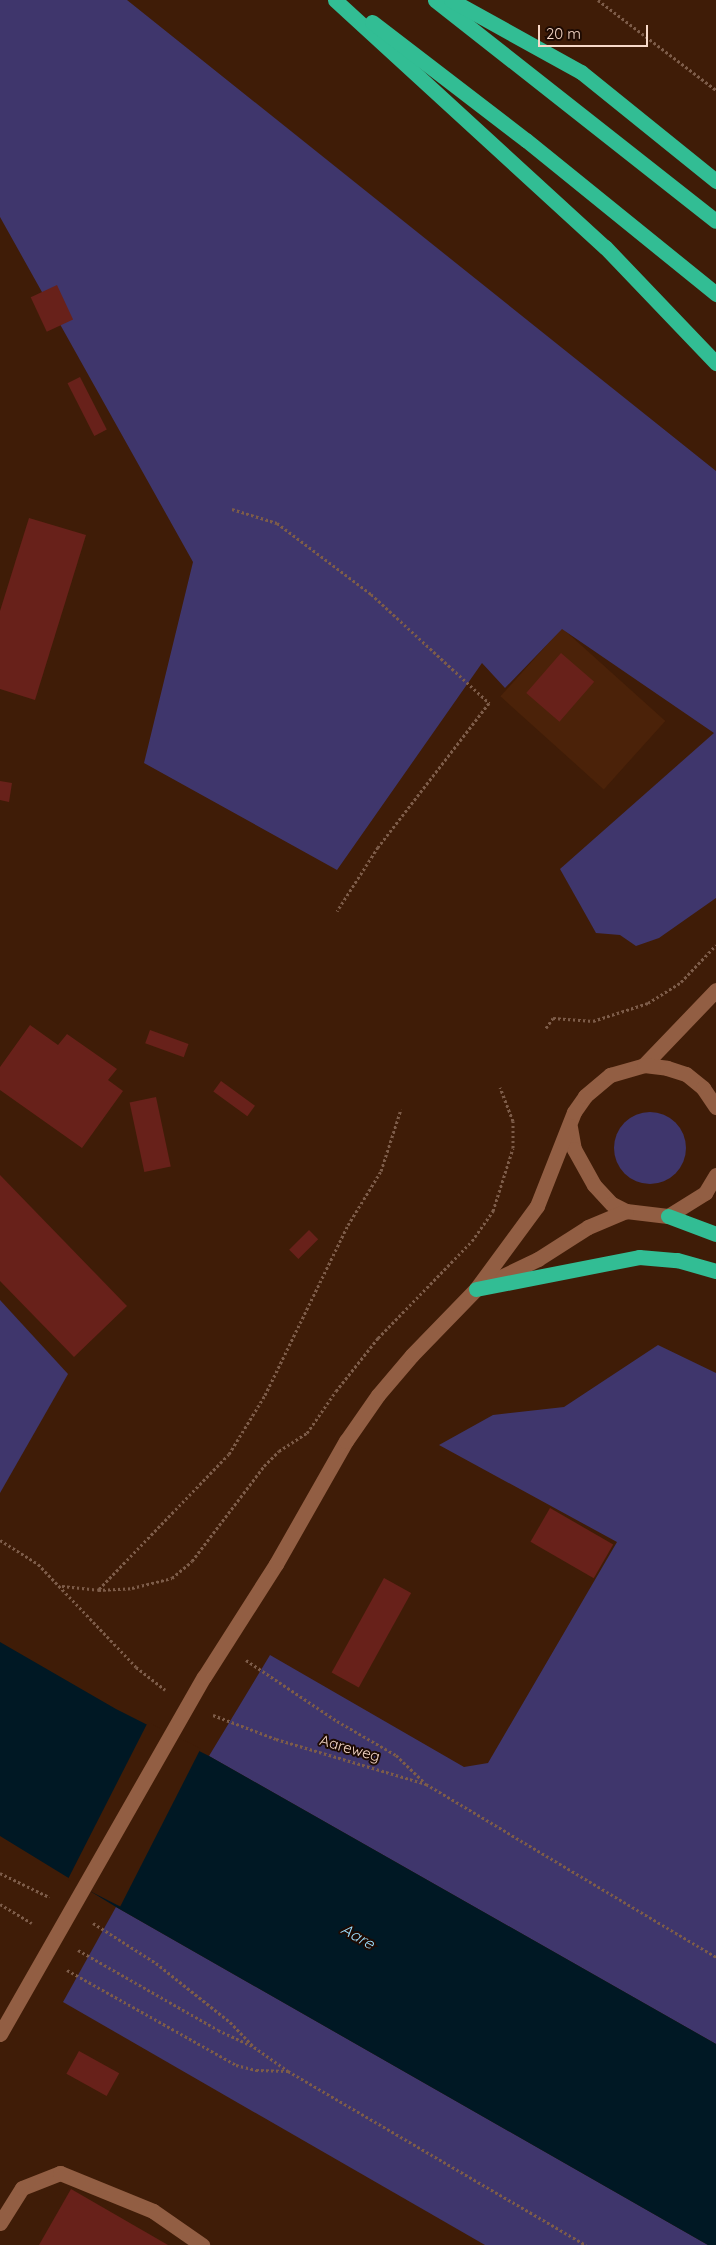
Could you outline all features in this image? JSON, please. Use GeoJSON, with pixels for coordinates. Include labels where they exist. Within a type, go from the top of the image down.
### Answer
{"type":"FeatureCollection","features":[{"type":"Feature","properties":{"kind":"highway"},"geometry":{"type":"LineString","coordinates":[[335,0],[605,247],[716,362]]}},
{"type":"Feature","properties":{"kind":"highway"},"geometry":{"type":"LineString","coordinates":[[342,0],[526,140],[716,294]]}},
{"type":"Feature","properties":{"kind":"highway"},"geometry":{"type":"LineString","coordinates":[[435,0],[716,221]]}},
{"type":"Feature","properties":{"kind":"highway"},"geometry":{"type":"LineString","coordinates":[[451,0],[580,72],[716,181]]}},
{"type":"Feature","properties":{"kind":"highway"},"geometry":{"type":"LineString","coordinates":[[668,1216],[716,1234]]}},
{"type":"Feature","properties":{"kind":"highway"},"geometry":{"type":"LineString","coordinates":[[476,1289],[639,1257],[678,1260],[716,1271]]}},
{"type":"Feature","properties":{"kind":"main road"},"geometry":{"type":"LineString","coordinates":[[644,1065],[716,990]]}},
{"type":"Feature","properties":{"kind":"main road"},"geometry":{"type":"LineString","coordinates":[[0,2034],[204,1677],[276,1564],[368,1408],[412,1355],[476,1289],[537,1206],[569,1126],[580,1104],[595,1086],[610,1075],[644,1065],[667,1068],[686,1074],[703,1088],[716,1107]]}},
{"type":"Feature","properties":{"kind":"main road"},"geometry":{"type":"LineString","coordinates":[[569,1126],[574,1149],[594,1185],[612,1204],[626,1211],[668,1216],[705,1193],[716,1175]]}},
{"type":"Feature","properties":{"kind":"main road"},"geometry":{"type":"LineString","coordinates":[[476,1289],[538,1258],[588,1227],[626,1211]]}},
{"type":"Feature","properties":{"kind":"main road"},"geometry":{"type":"LineString","coordinates":[[0,2223],[22,2188],[60,2173],[152,2212],[202,2245]]}},
{"type":"Feature","properties":{"kind":"path"},"geometry":{"type":"LineString","coordinates":[[598,0],[716,90]]}},
{"type":"Feature","properties":{"kind":"path"},"geometry":{"type":"LineString","coordinates":[[232,510],[277,523],[285,529],[371,594],[489,703],[378,847],[337,911]]}},
{"type":"Feature","properties":{"kind":"path"},"geometry":{"type":"LineString","coordinates":[[546,1028],[553,1018],[592,1021],[648,1003],[680,982],[716,945]]}},
{"type":"Feature","properties":{"kind":"path"},"geometry":{"type":"LineString","coordinates":[[62,1586],[98,1590],[159,1583],[182,1571],[264,1466],[279,1451],[307,1433],[336,1391],[378,1338],[472,1241],[492,1211],[513,1148],[513,1121],[500,1087]]}},
{"type":"Feature","properties":{"kind":"path"},"geometry":{"type":"LineString","coordinates":[[98,1590],[229,1454],[265,1395],[348,1225],[380,1171],[401,1109]]}},
{"type":"Feature","properties":{"kind":"path"},"geometry":{"type":"LineString","coordinates":[[0,1540],[38,1564],[62,1586],[93,1624],[129,1660],[168,1691]]}},
{"type":"Feature","properties":{"kind":"path"},"geometry":{"type":"LineString","coordinates":[[222,1647],[396,1756],[426,1784]]}},
{"type":"Feature","properties":{"kind":"path","name":"Aareweg"},"geometry":{"type":"LineString","coordinates":[[210,1714],[276,1739],[426,1784],[716,1956]]}},
{"type":"Feature","properties":{"kind":"path"},"geometry":{"type":"LineString","coordinates":[[0,1873],[53,1900]]}},
{"type":"Feature","properties":{"kind":"path"},"geometry":{"type":"LineString","coordinates":[[0,1904],[34,1924]]}},
{"type":"Feature","properties":{"kind":"path"},"geometry":{"type":"LineString","coordinates":[[87,1920],[156,1963],[230,2022],[254,2047]]}},
{"type":"Feature","properties":{"kind":"path"},"geometry":{"type":"LineString","coordinates":[[76,1948],[218,2030],[254,2047],[288,2071],[586,2245]]}},
{"type":"Feature","properties":{"kind":"path"},"geometry":{"type":"LineString","coordinates":[[44,1958],[236,2064],[256,2070],[288,2071]]}},
{"type":"Feature","properties":{"kind":"shaded area"},"geometry":{"type":"Polygon","coordinates":[[[0,0],[127,0],[716,471],[716,898],[659,938],[636,946],[620,935],[596,933],[560,869],[714,733],[562,629],[505,688],[482,663],[337,870],[144,763],[193,562],[0,217],[0,0]]]}},
{"type":"Feature","properties":{"kind":"shaded area"},"geometry":{"type":"Polygon","coordinates":[[[562,628],[665,721],[604,789],[500,696],[562,628]]]}},
{"type":"Feature","properties":{"kind":"shaded area"},"geometry":{"type":"Polygon","coordinates":[[[643,1112],[657,1112],[676,1122],[686,1141],[686,1155],[676,1174],[657,1184],[643,1184],[624,1174],[614,1155],[614,1141],[624,1122],[643,1112]]]}},
{"type":"Feature","properties":{"kind":"shaded area"},"geometry":{"type":"Polygon","coordinates":[[[0,1300],[68,1374],[0,1493],[0,1300]]]}},
{"type":"Feature","properties":{"kind":"shaded area"},"geometry":{"type":"Polygon","coordinates":[[[658,1345],[716,1373],[716,2044],[209,1756],[270,1655],[464,1767],[488,1763],[617,1542],[439,1445],[493,1415],[564,1407],[658,1345]]]}},
{"type":"Feature","properties":{"kind":"shaded area"},"geometry":{"type":"Polygon","coordinates":[[[116,1907],[708,2245],[485,2245],[63,2002],[116,1907]]]}},
{"type":"Feature","properties":{"kind":"water","name":"Aare"},"geometry":{"type":"Polygon","coordinates":[[[0,1642],[116,1709],[209,1756],[716,2044],[716,2245],[708,2245],[116,1907],[0,1836],[0,1642]]]}},
{"type":"Feature","properties":{"kind":"pier"},"geometry":{"type":"Polygon","coordinates":[[[148,1722],[201,1749],[120,1906],[68,1880],[148,1722]]]}},
{"type":"Feature","properties":{"kind":"building"},"geometry":{"type":"Polygon","coordinates":[[[57,285],[73,319],[47,332],[31,297],[57,285]]]}},
{"type":"Feature","properties":{"kind":"building"},"geometry":{"type":"Polygon","coordinates":[[[80,377],[107,430],[94,436],[68,383],[80,377]]]}},
{"type":"Feature","properties":{"kind":"building"},"geometry":{"type":"Polygon","coordinates":[[[29,518],[86,535],[35,700],[0,689],[0,611],[29,518]]]}},
{"type":"Feature","properties":{"kind":"building"},"geometry":{"type":"Polygon","coordinates":[[[561,653],[594,682],[559,722],[526,693],[561,653]]]}},
{"type":"Feature","properties":{"kind":"building"},"geometry":{"type":"Polygon","coordinates":[[[0,781],[12,783],[9,802],[0,800],[0,781]]]}},
{"type":"Feature","properties":{"kind":"building"},"geometry":{"type":"Polygon","coordinates":[[[30,1025],[58,1045],[67,1034],[117,1069],[108,1080],[123,1091],[82,1148],[0,1090],[0,1067],[30,1025]]]}},
{"type":"Feature","properties":{"kind":"building"},"geometry":{"type":"Polygon","coordinates":[[[150,1030],[189,1044],[184,1057],[145,1043],[150,1030]]]}},
{"type":"Feature","properties":{"kind":"building"},"geometry":{"type":"Polygon","coordinates":[[[221,1081],[255,1106],[247,1116],[213,1092],[221,1081]]]}},
{"type":"Feature","properties":{"kind":"building"},"geometry":{"type":"Polygon","coordinates":[[[156,1097],[171,1166],[144,1172],[130,1103],[156,1097]]]}},
{"type":"Feature","properties":{"kind":"building"},"geometry":{"type":"Polygon","coordinates":[[[0,1175],[127,1306],[74,1357],[0,1281],[0,1175]]]}},
{"type":"Feature","properties":{"kind":"building"},"geometry":{"type":"Polygon","coordinates":[[[309,1230],[318,1239],[298,1259],[289,1250],[309,1230]]]}},
{"type":"Feature","properties":{"kind":"building"},"geometry":{"type":"Polygon","coordinates":[[[550,1508],[613,1544],[594,1578],[530,1542],[550,1508]]]}},
{"type":"Feature","properties":{"kind":"building"},"geometry":{"type":"Polygon","coordinates":[[[384,1578],[411,1593],[359,1687],[332,1672],[384,1578]]]}},
{"type":"Feature","properties":{"kind":"building"},"geometry":{"type":"Polygon","coordinates":[[[79,2051],[119,2073],[107,2096],[66,2074],[79,2051]]]}},
{"type":"Feature","properties":{"kind":"building"},"geometry":{"type":"Polygon","coordinates":[[[71,2189],[168,2245],[39,2245],[71,2189]]]}}]}
